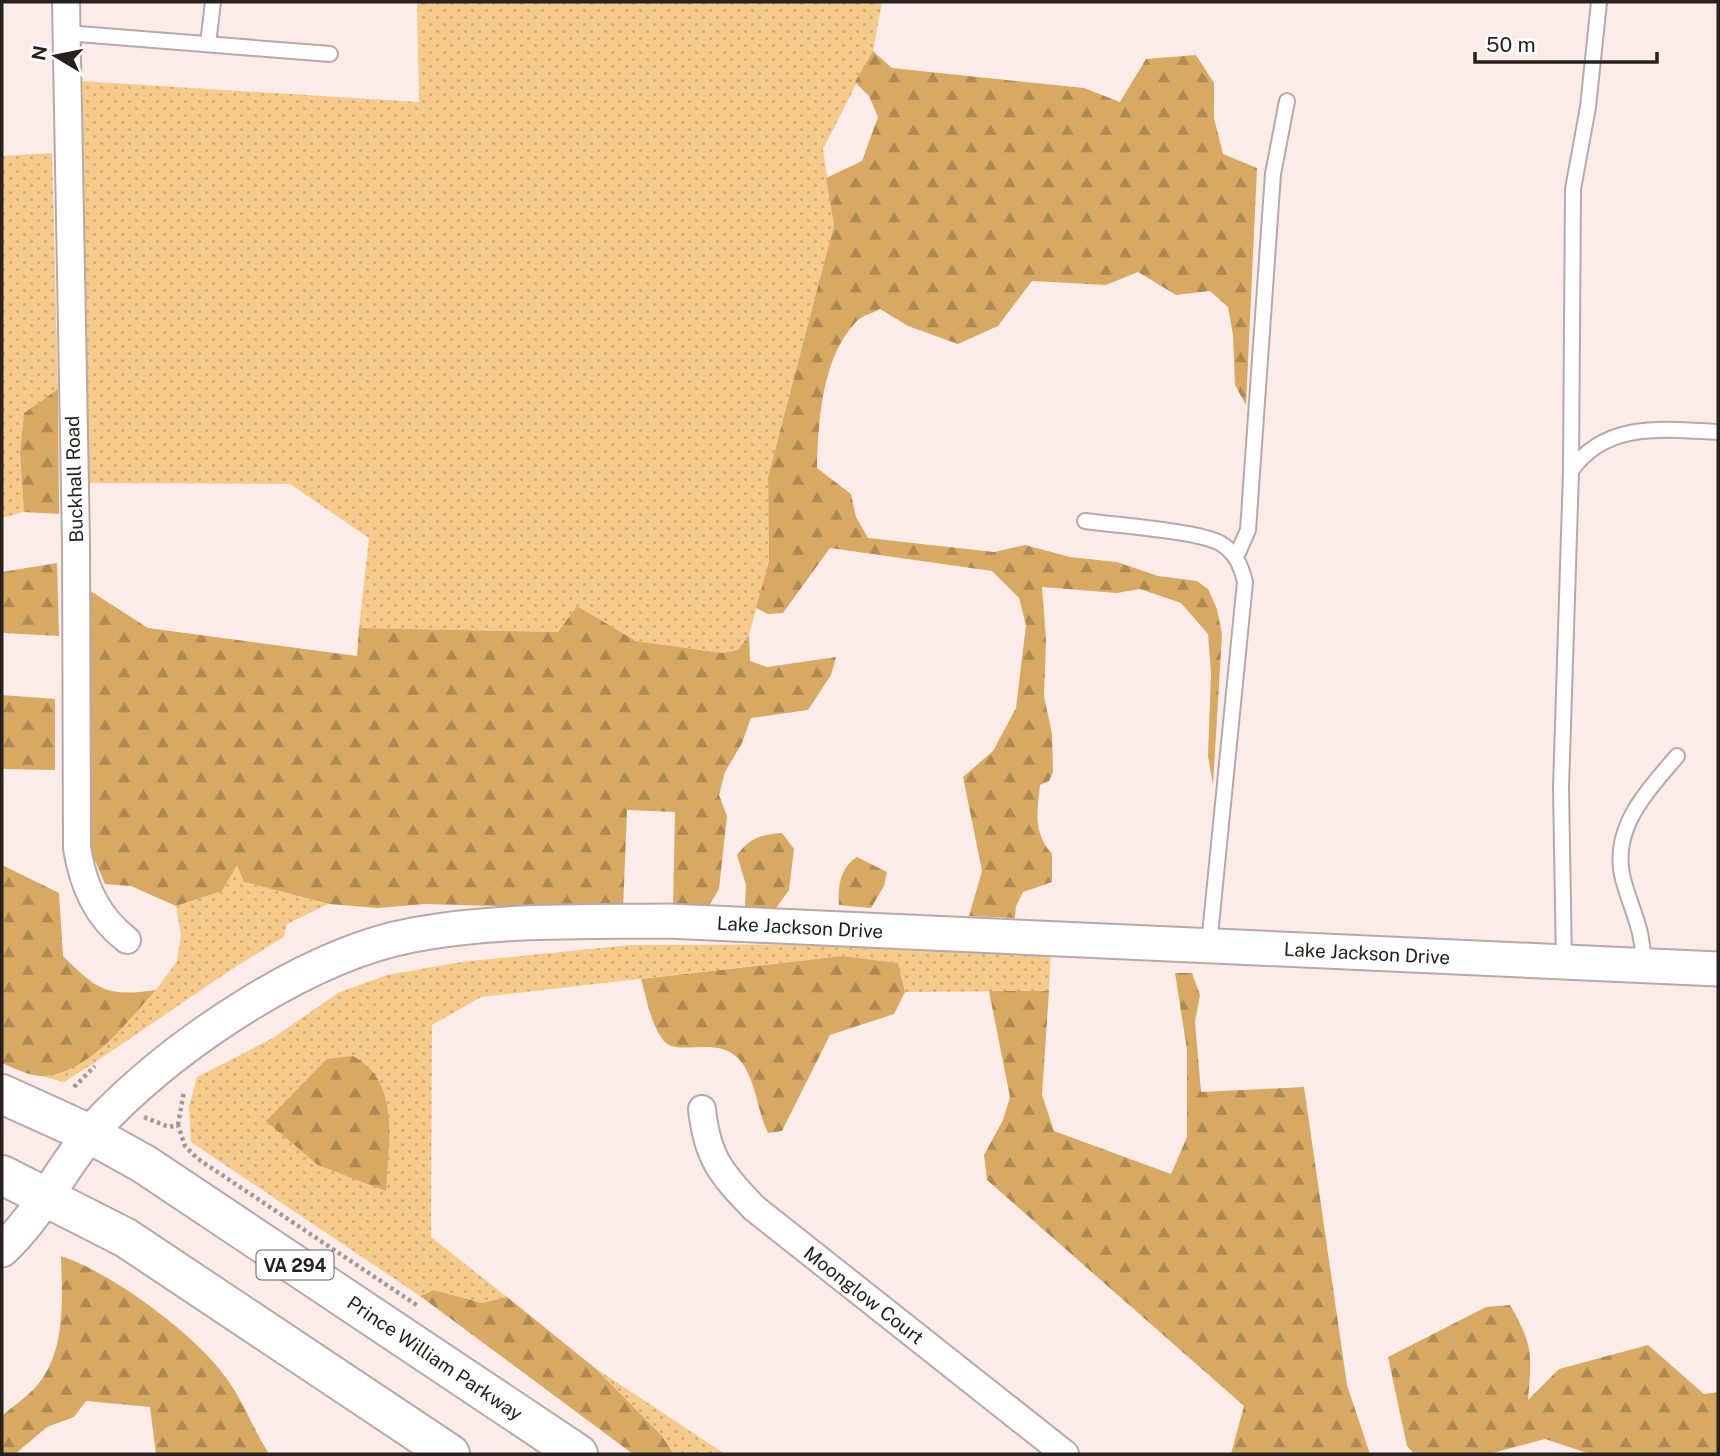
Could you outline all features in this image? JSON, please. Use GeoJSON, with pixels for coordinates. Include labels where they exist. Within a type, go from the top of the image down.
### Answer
{"type":"FeatureCollection","features":[{"type":"Feature","properties":{"kind":"highway","name":"Prince William Parkway"},"geometry":{"type":"LineString","coordinates":[[2,1094],[90,1134],[155,1171],[578,1454]]}},
{"type":"Feature","properties":{"kind":"highway"},"geometry":{"type":"LineString","coordinates":[[2,1175],[126,1238],[450,1454]]}},
{"type":"Feature","properties":{"kind":"street","name":"Buckhall Road"},"geometry":{"type":"LineString","coordinates":[[66,2],[76,537],[77,848],[89,895],[113,929],[127,940]]}},
{"type":"Feature","properties":{"kind":"street","name":"Lake Jackson Drive"},"geometry":{"type":"LineString","coordinates":[[2,1250],[28,1224],[90,1134],[147,1077],[230,1016],[325,964],[367,947],[412,935],[552,922],[668,921],[1718,969]]}},
{"type":"Feature","properties":{"kind":"street","name":"Moonglow Court"},"geometry":{"type":"LineString","coordinates":[[702,1109],[705,1140],[712,1158],[726,1179],[754,1208],[1065,1454]]}},
{"type":"Feature","properties":{"kind":"lane"},"geometry":{"type":"LineString","coordinates":[[208,44],[213,2]]}},
{"type":"Feature","properties":{"kind":"lane"},"geometry":{"type":"LineString","coordinates":[[1564,962],[1561,788],[1571,471],[1573,189],[1588,107],[1599,2]]}},
{"type":"Feature","properties":{"kind":"lane"},"geometry":{"type":"LineString","coordinates":[[66,33],[330,54]]}},
{"type":"Feature","properties":{"kind":"lane"},"geometry":{"type":"LineString","coordinates":[[1236,557],[1248,530],[1273,174],[1287,100]]}},
{"type":"Feature","properties":{"kind":"lane"},"geometry":{"type":"LineString","coordinates":[[1571,471],[1580,457],[1597,443],[1616,434],[1642,431],[1718,432]]}},
{"type":"Feature","properties":{"kind":"lane"},"geometry":{"type":"LineString","coordinates":[[1085,521],[1218,542],[1236,557],[1245,582],[1209,945]]}},
{"type":"Feature","properties":{"kind":"lane"},"geometry":{"type":"LineString","coordinates":[[1643,967],[1644,942],[1638,917],[1624,885],[1620,863],[1622,839],[1631,813],[1677,756]]}},
{"type":"Feature","properties":{"kind":"path"},"geometry":{"type":"LineString","coordinates":[[74,1087],[95,1066]]}},
{"type":"Feature","properties":{"kind":"path"},"geometry":{"type":"LineString","coordinates":[[178,1125],[184,1091]]}},
{"type":"Feature","properties":{"kind":"shaded area"},"geometry":{"type":"Polygon","coordinates":[[[417,2],[882,2],[873,51],[823,149],[834,225],[768,477],[769,561],[749,635],[738,650],[722,653],[636,641],[577,606],[559,632],[359,628],[369,538],[290,484],[89,483],[80,81],[419,102],[417,2]]]}},
{"type":"Feature","properties":{"kind":"shaded area"},"geometry":{"type":"Polygon","coordinates":[[[52,153],[58,389],[24,413],[20,453],[24,512],[2,518],[2,156],[52,153]]]}},
{"type":"Feature","properties":{"kind":"shaded area"},"geometry":{"type":"Polygon","coordinates":[[[237,864],[244,882],[328,904],[287,924],[284,937],[64,1082],[41,1076],[65,1071],[156,990],[177,961],[181,935],[176,906],[222,891],[237,864]]]}},
{"type":"Feature","properties":{"kind":"shaded area"},"geometry":{"type":"Polygon","coordinates":[[[875,944],[1051,950],[1049,991],[905,992],[898,963],[842,956],[481,997],[432,1025],[431,1237],[507,1297],[482,1303],[435,1290],[420,1296],[191,1142],[189,1106],[197,1077],[273,1038],[338,993],[387,975],[461,962],[630,945],[875,944]]]}},
{"type":"Feature","properties":{"kind":"shaded area"},"geometry":{"type":"Polygon","coordinates":[[[595,1368],[725,1454],[674,1454],[661,1435],[595,1368]]]}},
{"type":"Feature","properties":{"kind":"green space"},"geometry":{"type":"Polygon","coordinates":[[[873,51],[892,68],[1084,88],[1120,102],[1146,59],[1196,55],[1214,83],[1214,118],[1223,154],[1257,168],[1246,405],[1235,385],[1233,335],[1228,307],[1210,291],[1176,295],[1138,272],[1106,285],[1032,281],[998,326],[958,344],[908,326],[880,309],[856,322],[845,336],[829,371],[821,411],[817,468],[851,494],[856,517],[868,538],[994,552],[1025,545],[1070,557],[1117,562],[1158,576],[1197,581],[1208,589],[1217,609],[1222,634],[1213,785],[1208,756],[1211,673],[1208,634],[1181,603],[1140,589],[1117,593],[1042,587],[1046,640],[1044,696],[1052,734],[1053,772],[1049,781],[1040,785],[1038,822],[1042,838],[1052,854],[1052,882],[1023,892],[1016,906],[1015,918],[969,916],[982,871],[963,777],[993,751],[1016,708],[1026,625],[1019,598],[992,571],[830,548],[783,613],[768,614],[756,608],[769,561],[768,477],[834,225],[826,178],[862,161],[878,117],[869,96],[855,82],[873,51]]]}},
{"type":"Feature","properties":{"kind":"green space"},"geometry":{"type":"Polygon","coordinates":[[[58,389],[59,514],[24,512],[20,453],[24,413],[58,389]]]}},
{"type":"Feature","properties":{"kind":"green space"},"geometry":{"type":"Polygon","coordinates":[[[57,563],[59,636],[2,633],[2,572],[57,563]]]}},
{"type":"Feature","properties":{"kind":"green space"},"geometry":{"type":"Polygon","coordinates":[[[89,590],[148,628],[357,656],[359,628],[558,632],[577,606],[636,641],[722,653],[738,650],[749,635],[750,661],[767,667],[836,657],[831,675],[808,710],[751,718],[742,743],[725,772],[719,795],[727,816],[719,889],[706,911],[673,910],[675,812],[627,810],[623,910],[426,904],[378,908],[329,904],[244,882],[237,865],[222,891],[176,906],[131,886],[105,884],[89,847],[89,590]]]}},
{"type":"Feature","properties":{"kind":"green space"},"geometry":{"type":"Polygon","coordinates":[[[2,695],[55,699],[55,770],[2,769],[2,695]]]}},
{"type":"Feature","properties":{"kind":"green space"},"geometry":{"type":"Polygon","coordinates":[[[782,833],[794,849],[789,890],[776,908],[745,906],[746,885],[737,855],[757,838],[782,833]]]}},
{"type":"Feature","properties":{"kind":"green space"},"geometry":{"type":"Polygon","coordinates":[[[857,857],[887,872],[884,886],[871,908],[839,905],[841,878],[847,866],[857,857]]]}},
{"type":"Feature","properties":{"kind":"green space"},"geometry":{"type":"Polygon","coordinates":[[[2,865],[59,893],[63,956],[85,977],[114,992],[156,990],[106,1044],[77,1065],[61,1072],[34,1075],[2,1063],[2,865]]]}},
{"type":"Feature","properties":{"kind":"green space"},"geometry":{"type":"Polygon","coordinates":[[[842,956],[898,963],[905,992],[894,1014],[830,1035],[782,1131],[768,1133],[753,1084],[738,1058],[729,1051],[718,1048],[669,1045],[655,1026],[641,979],[842,956]]]}},
{"type":"Feature","properties":{"kind":"green space"},"geometry":{"type":"Polygon","coordinates":[[[1175,973],[1192,973],[1200,995],[1195,1022],[1201,1092],[1304,1087],[1347,1385],[1370,1454],[1231,1454],[1244,1406],[987,1180],[984,1155],[1003,1120],[1010,1097],[989,991],[1049,991],[1042,1095],[1054,1131],[1171,1174],[1187,1137],[1187,1050],[1175,973]]]}},
{"type":"Feature","properties":{"kind":"green space"},"geometry":{"type":"Polygon","coordinates":[[[353,1056],[369,1068],[386,1098],[389,1135],[386,1191],[318,1165],[266,1121],[327,1059],[353,1056]]]}},
{"type":"Feature","properties":{"kind":"green space"},"geometry":{"type":"Polygon","coordinates":[[[61,1256],[127,1290],[172,1323],[210,1358],[230,1384],[269,1454],[156,1454],[150,1407],[86,1401],[74,1417],[47,1427],[15,1454],[2,1454],[2,1416],[38,1384],[55,1351],[61,1319],[61,1256]]]}},
{"type":"Feature","properties":{"kind":"green space"},"geometry":{"type":"Polygon","coordinates":[[[434,1290],[482,1303],[507,1297],[595,1368],[661,1435],[674,1454],[633,1454],[420,1296],[434,1290]]]}},
{"type":"Feature","properties":{"kind":"green space"},"geometry":{"type":"Polygon","coordinates":[[[1510,1305],[1523,1330],[1529,1351],[1528,1400],[1559,1369],[1648,1345],[1704,1394],[1718,1392],[1718,1454],[1590,1454],[1545,1439],[1489,1454],[1414,1454],[1407,1446],[1388,1357],[1486,1307],[1510,1305]]]}}]}
